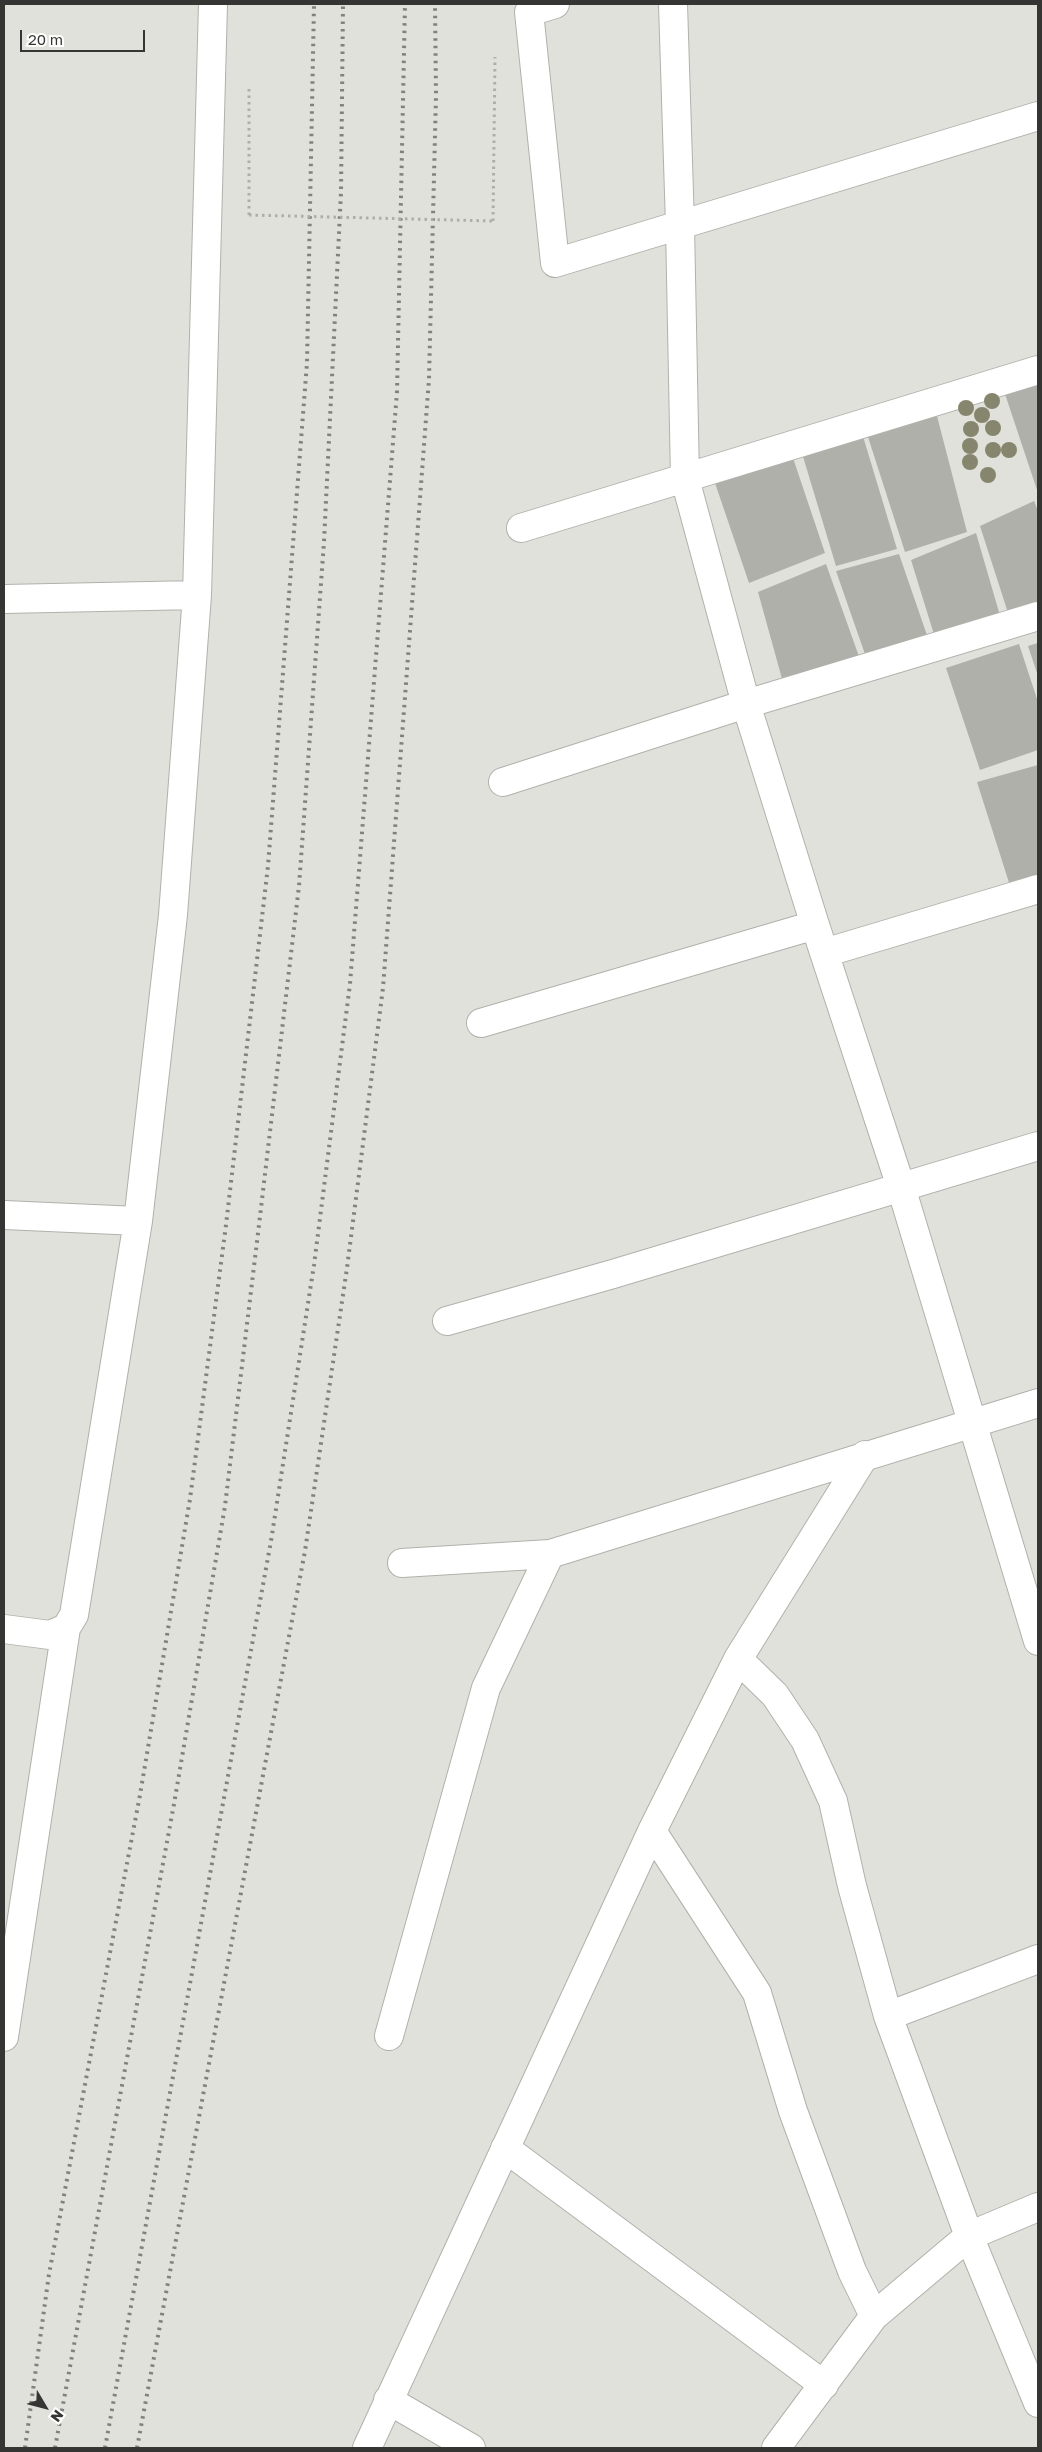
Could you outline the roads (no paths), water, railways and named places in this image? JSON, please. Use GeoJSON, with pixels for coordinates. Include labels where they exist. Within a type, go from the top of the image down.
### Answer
{"type":"FeatureCollection","features":[{"type":"Feature","properties":{"kind":"street"},"geometry":{"type":"LineString","coordinates":[[4,2037],[66,1628],[74,1615],[138,1221],[173,915],[197,595],[212,4]]}},
{"type":"Feature","properties":{"kind":"street"},"geometry":{"type":"LineString","coordinates":[[555,4],[529,12],[555,264],[1038,116]]}},
{"type":"Feature","properties":{"kind":"street"},"geometry":{"type":"LineString","coordinates":[[672,4],[680,225],[685,479],[746,704],[815,925],[901,1187],[1038,1641]]}},
{"type":"Feature","properties":{"kind":"street"},"geometry":{"type":"LineString","coordinates":[[521,528],[1038,370]]}},
{"type":"Feature","properties":{"kind":"street"},"geometry":{"type":"LineString","coordinates":[[4,599],[197,595]]}},
{"type":"Feature","properties":{"kind":"street"},"geometry":{"type":"LineString","coordinates":[[503,782],[746,704],[1038,616]]}},
{"type":"Feature","properties":{"kind":"street"},"geometry":{"type":"LineString","coordinates":[[824,953],[1038,889]]}},
{"type":"Feature","properties":{"kind":"street"},"geometry":{"type":"LineString","coordinates":[[481,1023],[815,925]]}},
{"type":"Feature","properties":{"kind":"street"},"geometry":{"type":"LineString","coordinates":[[447,1320],[614,1274],[1038,1146]]}},
{"type":"Feature","properties":{"kind":"street"},"geometry":{"type":"LineString","coordinates":[[4,1215],[138,1221]]}},
{"type":"Feature","properties":{"kind":"street"},"geometry":{"type":"LineString","coordinates":[[402,1563],[550,1554],[1038,1403]]}},
{"type":"Feature","properties":{"kind":"street"},"geometry":{"type":"LineString","coordinates":[[367,2448],[652,1831],[738,1659],[864,1456]]}},
{"type":"Feature","properties":{"kind":"street"},"geometry":{"type":"LineString","coordinates":[[389,2036],[486,1688],[550,1554]]}},
{"type":"Feature","properties":{"kind":"street"},"geometry":{"type":"LineString","coordinates":[[4,1629],[50,1634],[66,1628]]}},
{"type":"Feature","properties":{"kind":"street"},"geometry":{"type":"LineString","coordinates":[[738,1659],[775,1695],[804,1740],[833,1801],[852,1886],[888,2016],[969,2236],[1038,2403]]}},
{"type":"Feature","properties":{"kind":"street"},"geometry":{"type":"LineString","coordinates":[[652,1831],[757,1993],[793,2111],[852,2270],[874,2316]]}},
{"type":"Feature","properties":{"kind":"street"},"geometry":{"type":"LineString","coordinates":[[888,2016],[1038,1959]]}},
{"type":"Feature","properties":{"kind":"street"},"geometry":{"type":"LineString","coordinates":[[505,2148],[824,2385]]}},
{"type":"Feature","properties":{"kind":"street"},"geometry":{"type":"LineString","coordinates":[[776,2448],[874,2316],[969,2236],[1038,2207]]}},
{"type":"Feature","properties":{"kind":"street"},"geometry":{"type":"LineString","coordinates":[[388,2400],[471,2448]]}},
{"type":"Feature","properties":{"kind":"railway"},"geometry":{"type":"LineString","coordinates":[[25,2448],[49,2274],[140,1795],[190,1499],[226,1225],[268,866],[307,363],[314,4]]}},
{"type":"Feature","properties":{"kind":"railway"},"geometry":{"type":"LineString","coordinates":[[55,2448],[174,1804],[225,1506],[299,886],[324,542],[341,192],[343,4]]}},
{"type":"Feature","properties":{"kind":"railway"},"geometry":{"type":"LineString","coordinates":[[105,2448],[271,1541],[314,1265],[350,984],[397,392],[405,4]]}},
{"type":"Feature","properties":{"kind":"railway"},"geometry":{"type":"LineString","coordinates":[[137,2448],[305,1551],[347,1268],[383,988],[429,379],[436,95],[435,4]]}}]}
